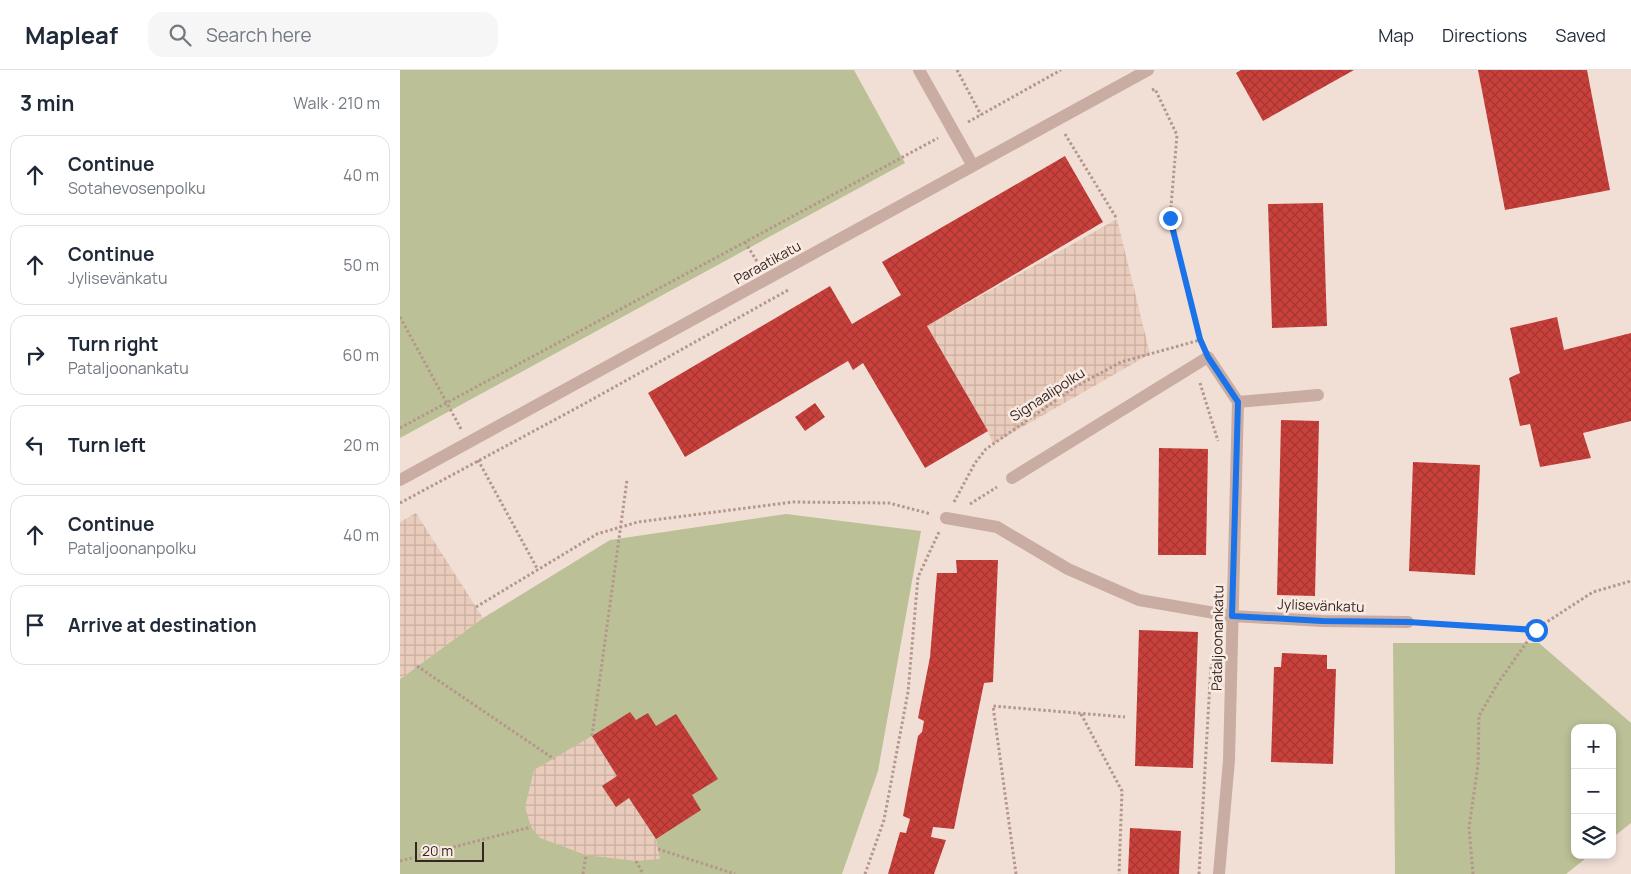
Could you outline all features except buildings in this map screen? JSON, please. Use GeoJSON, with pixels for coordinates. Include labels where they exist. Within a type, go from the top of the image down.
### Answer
{"type":"FeatureCollection","features":[{"type":"Feature","properties":{"kind":"street"},"geometry":{"type":"LineString","coordinates":[[919,70],[973,166]]}},
{"type":"Feature","properties":{"kind":"street","name":"Paraatikatu"},"geometry":{"type":"LineString","coordinates":[[400,480],[1148,70]]}},
{"type":"Feature","properties":{"kind":"street"},"geometry":{"type":"LineString","coordinates":[[1012,478],[1208,357],[1238,402],[1318,395]]}},
{"type":"Feature","properties":{"kind":"street","name":"Pataljoonankatu"},"geometry":{"type":"LineString","coordinates":[[1219,874],[1229,760],[1238,402]]}},
{"type":"Feature","properties":{"kind":"street","name":"Jylisevänkatu"},"geometry":{"type":"LineString","coordinates":[[946,518],[997,528],[1068,569],[1139,600],[1232,616],[1322,621],[1408,622]]}},
{"type":"Feature","properties":{"kind":"path"},"geometry":{"type":"LineString","coordinates":[[957,70],[981,115]]}},
{"type":"Feature","properties":{"kind":"path"},"geometry":{"type":"LineString","coordinates":[[400,428],[1061,70]]}},
{"type":"Feature","properties":{"kind":"path"},"geometry":{"type":"LineString","coordinates":[[1155,89],[1177,135],[1170,218],[1200,339],[1208,357]]}},
{"type":"Feature","properties":{"kind":"path"},"geometry":{"type":"LineString","coordinates":[[1056,120],[1117,219]]}},
{"type":"Feature","properties":{"kind":"path"},"geometry":{"type":"LineString","coordinates":[[400,317],[446,403]]}},
{"type":"Feature","properties":{"kind":"path","name":"Signaalipolku"},"geometry":{"type":"LineString","coordinates":[[865,874],[884,820],[908,692],[918,577],[975,463],[986,449],[1074,386],[1121,362],[1200,339]]}},
{"type":"Feature","properties":{"kind":"path"},"geometry":{"type":"LineString","coordinates":[[478,461],[538,570]]}},
{"type":"Feature","properties":{"kind":"path"},"geometry":{"type":"LineString","coordinates":[[476,607],[596,534],[638,522],[793,502],[889,503],[946,518],[1012,478]]}},
{"type":"Feature","properties":{"kind":"path"},"geometry":{"type":"LineString","coordinates":[[592,736],[627,480]]}},
{"type":"Feature","properties":{"kind":"path"},"geometry":{"type":"LineString","coordinates":[[1472,874],[1468,827],[1478,765],[1479,716],[1498,683],[1536,630],[1593,592],[1631,581]]}},
{"type":"Feature","properties":{"kind":"path"},"geometry":{"type":"LineString","coordinates":[[1408,622],[1536,630]]}},
{"type":"Feature","properties":{"kind":"path"},"geometry":{"type":"LineString","coordinates":[[418,666],[554,759]]}},
{"type":"Feature","properties":{"kind":"path"},"geometry":{"type":"LineString","coordinates":[[1016,874],[993,706],[1125,717]]}},
{"type":"Feature","properties":{"kind":"path"},"geometry":{"type":"LineString","coordinates":[[1081,714],[1122,791],[1118,874]]}},
{"type":"Feature","properties":{"kind":"path"},"geometry":{"type":"LineString","coordinates":[[400,862],[531,827]]}},
{"type":"Feature","properties":{"kind":"path"},"geometry":{"type":"LineString","coordinates":[[658,849],[735,874]]}},
{"type":"Feature","properties":{"kind":"path"},"geometry":{"type":"LineString","coordinates":[[583,874],[586,854]]}},
{"type":"Feature","properties":{"kind":"path"},"geometry":{"type":"LineString","coordinates":[[636,861],[643,874]]}},
{"type":"Feature","properties":{"kind":"green space"},"geometry":{"type":"Polygon","coordinates":[[[400,70],[854,70],[905,163],[400,438],[400,70]]]}},
{"type":"Feature","properties":{"kind":"green space"},"geometry":{"type":"Polygon","coordinates":[[[786,514],[921,531],[878,771],[842,874],[400,874],[400,679],[483,618],[610,540],[786,514]]]}},
{"type":"Feature","properties":{"kind":"green space"},"geometry":{"type":"Polygon","coordinates":[[[1393,643],[1539,643],[1631,723],[1631,823],[1616,835],[1616,724],[1571,724],[1571,859],[1585,859],[1566,874],[1395,874],[1393,643]]]}},
{"type":"Feature","properties":{"kind":"shaded area"},"geometry":{"type":"Polygon","coordinates":[[[1117,219],[1150,354],[993,444],[988,431],[927,326],[1117,219]]]}},
{"type":"Feature","properties":{"kind":"shaded area"},"geometry":{"type":"Polygon","coordinates":[[[416,513],[483,618],[400,679],[400,522],[416,513]]]}},
{"type":"Feature","properties":{"kind":"shaded area"},"geometry":{"type":"Polygon","coordinates":[[[592,736],[617,776],[602,786],[616,807],[629,798],[656,839],[660,859],[636,861],[586,855],[540,838],[531,827],[525,807],[534,770],[592,736]]]}},
{"type":"Feature","properties":{"kind":"route"},"geometry":{"type":"LineString","coordinates":[[1170,218],[1200,339],[1208,357],[1238,402],[1232,616],[1322,621],[1408,622],[1536,630]]}}]}
